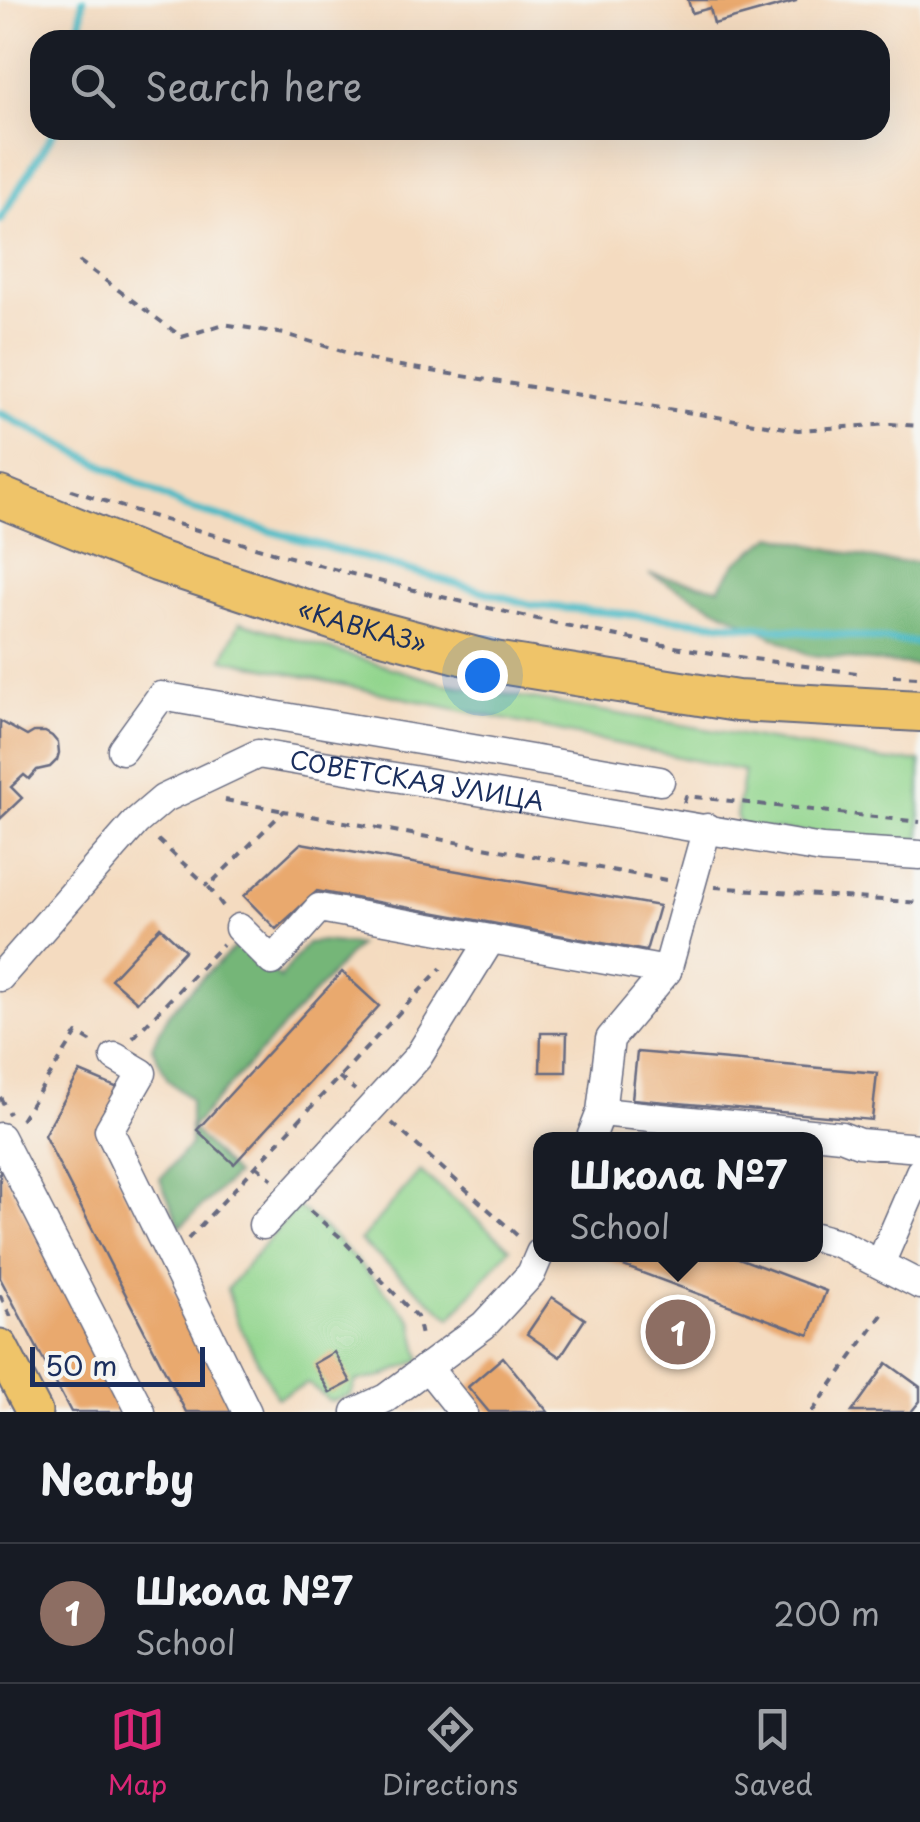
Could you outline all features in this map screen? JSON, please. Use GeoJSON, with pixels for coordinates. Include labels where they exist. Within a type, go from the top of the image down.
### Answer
{"type":"FeatureCollection","features":[{"type":"Feature","properties":{"kind":"highway","name":"«КАВКАЗ»"},"geometry":{"type":"LineString","coordinates":[[0,497],[176,567],[341,622],[488,661],[737,702],[920,711]]}},
{"type":"Feature","properties":{"kind":"highway"},"geometry":{"type":"LineString","coordinates":[[0,524],[109,567],[280,625],[503,684],[769,725],[920,736]]}},
{"type":"Feature","properties":{"kind":"main road"},"geometry":{"type":"LineString","coordinates":[[0,1347],[34,1412]]}},
{"type":"Feature","properties":{"kind":"street"},"geometry":{"type":"LineString","coordinates":[[122,750],[161,696],[660,781]]}},
{"type":"Feature","properties":{"kind":"street","name":"СОВЕТСКАЯ УЛИЦА"},"geometry":{"type":"LineString","coordinates":[[0,977],[136,822],[163,799],[258,754],[822,849],[920,856]]}},
{"type":"Feature","properties":{"kind":"street"},"geometry":{"type":"LineString","coordinates":[[593,1132],[600,1112],[610,1040],[666,970],[707,828]]}},
{"type":"Feature","properties":{"kind":"street"},"geometry":{"type":"LineString","coordinates":[[239,928],[272,961],[319,908],[666,970]]}},
{"type":"Feature","properties":{"kind":"street"},"geometry":{"type":"LineString","coordinates":[[263,1225],[418,1057],[481,937]]}},
{"type":"Feature","properties":{"kind":"street"},"geometry":{"type":"LineString","coordinates":[[115,1057],[142,1073],[109,1130],[247,1412]]}},
{"type":"Feature","properties":{"kind":"street"},"geometry":{"type":"LineString","coordinates":[[600,1112],[801,1132]]}},
{"type":"Feature","properties":{"kind":"street"},"geometry":{"type":"LineString","coordinates":[[823,1134],[859,1143],[920,1148]]}},
{"type":"Feature","properties":{"kind":"street"},"geometry":{"type":"LineString","coordinates":[[0,1137],[141,1412]]}},
{"type":"Feature","properties":{"kind":"street"},"geometry":{"type":"LineString","coordinates":[[880,1264],[920,1172]]}},
{"type":"Feature","properties":{"kind":"street"},"geometry":{"type":"LineString","coordinates":[[823,1239],[920,1285]]}},
{"type":"Feature","properties":{"kind":"street"},"geometry":{"type":"LineString","coordinates":[[356,1412],[390,1405],[427,1367],[484,1326],[531,1274],[536,1262]]}},
{"type":"Feature","properties":{"kind":"street"},"geometry":{"type":"LineString","coordinates":[[427,1367],[463,1412]]}},
{"type":"Feature","properties":{"kind":"path"},"geometry":{"type":"LineString","coordinates":[[80,261],[182,337],[224,324],[285,334],[382,363],[798,430],[920,426]]}},
{"type":"Feature","properties":{"kind":"path"},"geometry":{"type":"LineString","coordinates":[[56,484],[186,528],[436,595],[654,643],[866,674]]}},
{"type":"Feature","properties":{"kind":"path"},"geometry":{"type":"LineString","coordinates":[[884,675],[920,677]]}},
{"type":"Feature","properties":{"kind":"path"},"geometry":{"type":"LineString","coordinates":[[683,806],[686,796],[920,822]]}},
{"type":"Feature","properties":{"kind":"path"},"geometry":{"type":"LineString","coordinates":[[211,797],[690,884],[920,904]]}},
{"type":"Feature","properties":{"kind":"path"},"geometry":{"type":"LineString","coordinates":[[208,886],[284,811]]}},
{"type":"Feature","properties":{"kind":"path"},"geometry":{"type":"LineString","coordinates":[[158,840],[208,886],[239,928]]}},
{"type":"Feature","properties":{"kind":"path"},"geometry":{"type":"LineString","coordinates":[[170,1255],[340,1076],[481,937]]}},
{"type":"Feature","properties":{"kind":"path"},"geometry":{"type":"LineString","coordinates":[[340,1076],[533,1248]]}},
{"type":"Feature","properties":{"kind":"path"},"geometry":{"type":"LineString","coordinates":[[256,1166],[339,1236],[417,1317],[427,1367]]}},
{"type":"Feature","properties":{"kind":"path"},"geometry":{"type":"LineString","coordinates":[[812,1412],[884,1312]]}},
{"type":"Feature","properties":{"kind":"green space"},"geometry":{"type":"Polygon","coordinates":[[[773,536],[887,562],[920,562],[920,666],[809,655],[649,574],[719,588],[737,562],[773,536]]]}},
{"type":"Feature","properties":{"kind":"green space"},"geometry":{"type":"Polygon","coordinates":[[[240,622],[441,683],[890,761],[920,761],[920,843],[742,827],[736,816],[744,771],[223,659],[240,622]]]}},
{"type":"Feature","properties":{"kind":"green space"},"geometry":{"type":"Polygon","coordinates":[[[243,940],[280,978],[307,943],[358,945],[191,1128],[235,1175],[180,1227],[160,1179],[190,1145],[190,1099],[168,1080],[152,1047],[168,1014],[243,940]]]}},
{"type":"Feature","properties":{"kind":"green space"},"geometry":{"type":"Polygon","coordinates":[[[420,1171],[510,1248],[451,1318],[360,1241],[420,1171]]]}},
{"type":"Feature","properties":{"kind":"green space"},"geometry":{"type":"Polygon","coordinates":[[[297,1206],[334,1237],[412,1320],[421,1360],[381,1377],[356,1381],[351,1395],[330,1401],[308,1383],[277,1398],[237,1321],[227,1289],[297,1206]]]}},
{"type":"Feature","properties":{"kind":"building"},"geometry":{"type":"Polygon","coordinates":[[[688,0],[796,1],[714,24],[710,8],[692,13],[688,0]]]}},
{"type":"Feature","properties":{"kind":"building"},"geometry":{"type":"Polygon","coordinates":[[[0,721],[27,736],[45,732],[58,743],[59,753],[50,767],[37,770],[29,779],[24,775],[11,787],[22,798],[0,819],[0,721]]]}},
{"type":"Feature","properties":{"kind":"building"},"geometry":{"type":"Polygon","coordinates":[[[301,843],[659,906],[646,951],[317,891],[276,929],[244,896],[301,843]]]}},
{"type":"Feature","properties":{"kind":"building"},"geometry":{"type":"Polygon","coordinates":[[[160,927],[185,950],[137,1002],[111,979],[160,927]]]}},
{"type":"Feature","properties":{"kind":"building"},"geometry":{"type":"Polygon","coordinates":[[[342,972],[379,1006],[234,1164],[197,1130],[342,972]]]}},
{"type":"Feature","properties":{"kind":"building"},"geometry":{"type":"Polygon","coordinates":[[[541,1033],[567,1033],[566,1072],[540,1072],[541,1033]]]}},
{"type":"Feature","properties":{"kind":"building"},"geometry":{"type":"Polygon","coordinates":[[[637,1052],[877,1073],[872,1120],[632,1099],[637,1052]]]}},
{"type":"Feature","properties":{"kind":"building"},"geometry":{"type":"Polygon","coordinates":[[[80,1072],[123,1090],[97,1138],[235,1412],[186,1412],[44,1135],[80,1072]]]}},
{"type":"Feature","properties":{"kind":"building"},"geometry":{"type":"Polygon","coordinates":[[[0,1166],[129,1412],[71,1412],[0,1278],[0,1166]]]}},
{"type":"Feature","properties":{"kind":"building"},"geometry":{"type":"Polygon","coordinates":[[[613,1262],[749,1262],[826,1291],[809,1335],[613,1262]]]}},
{"type":"Feature","properties":{"kind":"building"},"geometry":{"type":"Polygon","coordinates":[[[552,1297],[585,1319],[560,1357],[527,1334],[552,1297]]]}},
{"type":"Feature","properties":{"kind":"building"},"geometry":{"type":"Polygon","coordinates":[[[334,1352],[351,1382],[330,1393],[313,1364],[334,1352]]]}},
{"type":"Feature","properties":{"kind":"building"},"geometry":{"type":"Polygon","coordinates":[[[503,1357],[548,1412],[489,1412],[468,1387],[503,1357]]]}},
{"type":"Feature","properties":{"kind":"building"},"geometry":{"type":"Polygon","coordinates":[[[887,1363],[920,1387],[920,1401],[911,1412],[852,1412],[887,1363]]]}},
{"type":"Feature","properties":{"kind":"waterway"},"geometry":{"type":"LineString","coordinates":[[80,30],[83,0]]}},
{"type":"Feature","properties":{"kind":"waterway"},"geometry":{"type":"LineString","coordinates":[[0,220],[49,140]]}},
{"type":"Feature","properties":{"kind":"waterway"},"geometry":{"type":"LineString","coordinates":[[0,413],[185,507],[532,605],[920,643]]}},
{"type":"Feature","properties":{"kind":"place","name":"Школа №7"},"geometry":{"type":"Point","coordinates":[678,1332]}}]}
